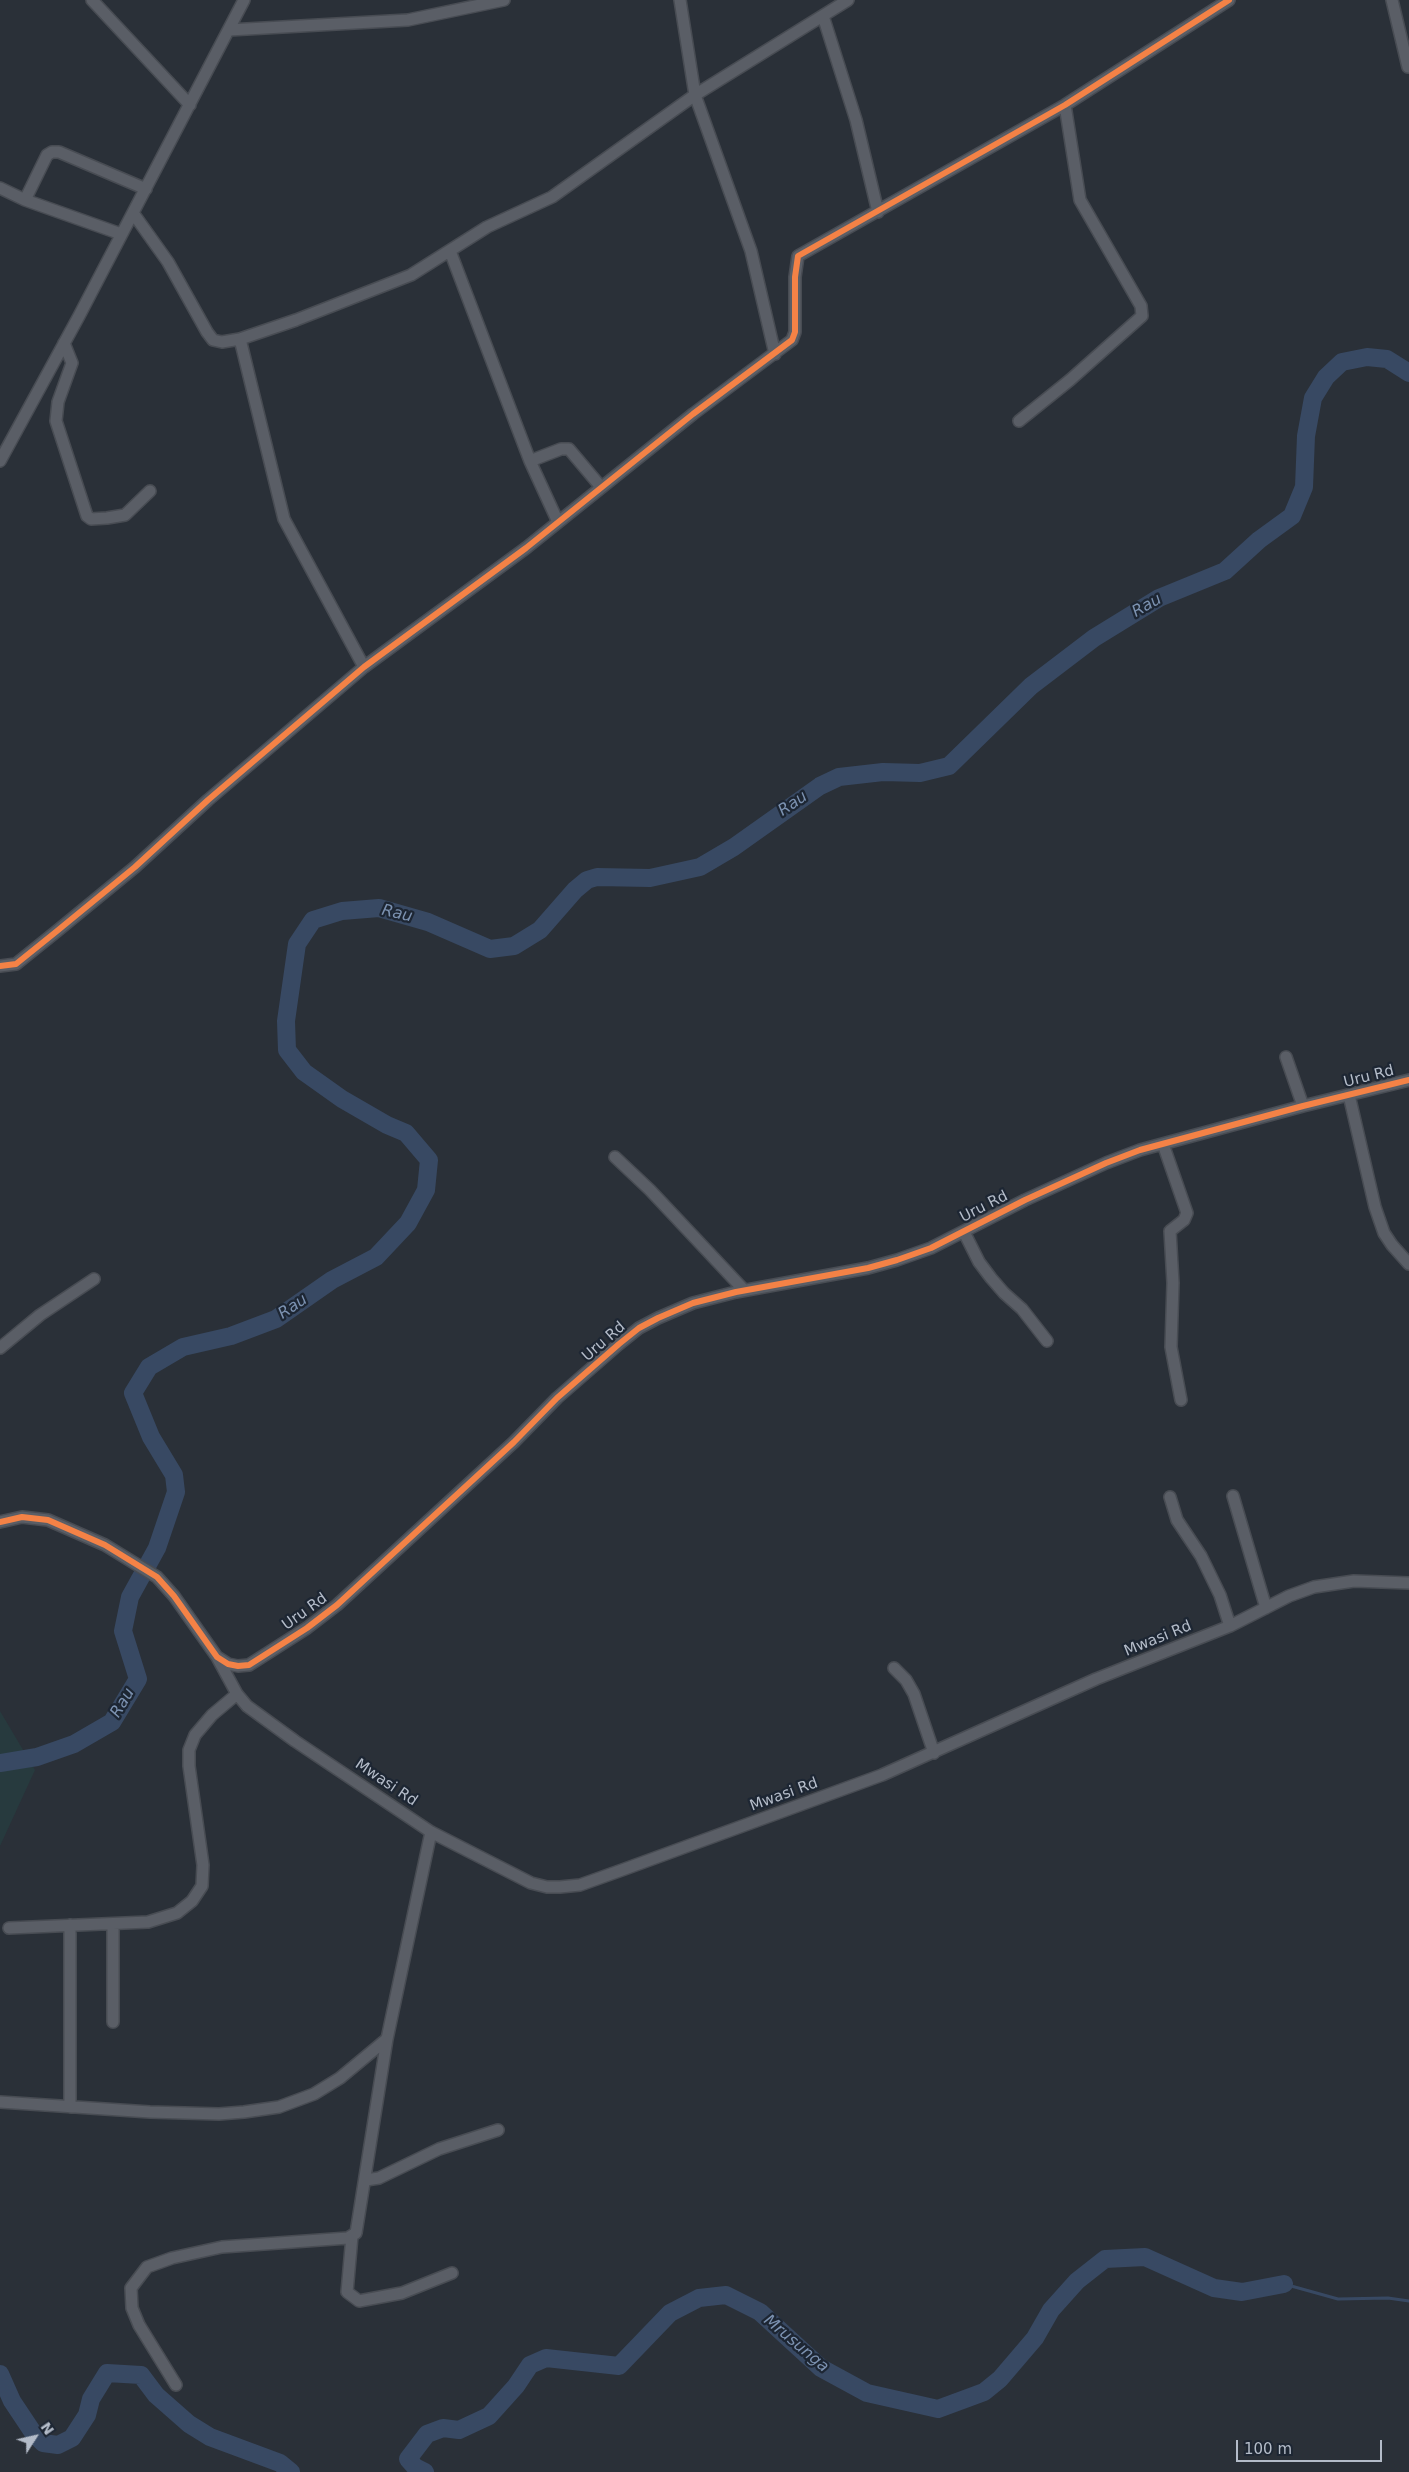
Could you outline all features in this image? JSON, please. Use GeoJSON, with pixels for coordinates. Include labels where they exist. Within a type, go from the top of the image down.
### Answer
{"type":"FeatureCollection","features":[{"type":"Feature","properties":{"kind":"street"},"geometry":{"type":"LineString","coordinates":[[92,0],[190,105]]}},
{"type":"Feature","properties":{"kind":"street"},"geometry":{"type":"LineString","coordinates":[[0,461],[146,189],[244,0]]}},
{"type":"Feature","properties":{"kind":"street"},"geometry":{"type":"LineString","coordinates":[[228,30],[408,20],[504,0]]}},
{"type":"Feature","properties":{"kind":"street"},"geometry":{"type":"LineString","coordinates":[[680,0],[695,95],[749,244],[775,354]]}},
{"type":"Feature","properties":{"kind":"street"},"geometry":{"type":"LineString","coordinates":[[133,213],[172,269],[213,340],[222,342],[240,339],[296,320],[411,275],[487,228],[557,193],[695,95],[848,0]]}},
{"type":"Feature","properties":{"kind":"street"},"geometry":{"type":"LineString","coordinates":[[0,966],[16,964],[135,867],[208,800],[364,668],[558,522],[693,414],[792,340],[795,332],[795,277],[798,256],[1065,105],[1176,36],[1229,0]]}},
{"type":"Feature","properties":{"kind":"street"},"geometry":{"type":"LineString","coordinates":[[1392,0],[1408,67]]}},
{"type":"Feature","properties":{"kind":"street"},"geometry":{"type":"LineString","coordinates":[[824,16],[856,120],[878,212]]}},
{"type":"Feature","properties":{"kind":"street"},"geometry":{"type":"LineString","coordinates":[[1019,421],[1070,380],[1142,316],[1141,306],[1080,200],[1065,105]]}},
{"type":"Feature","properties":{"kind":"street"},"geometry":{"type":"LineString","coordinates":[[26,200],[46,155],[52,152],[59,152],[146,189]]}},
{"type":"Feature","properties":{"kind":"street"},"geometry":{"type":"LineString","coordinates":[[0,188],[26,200],[121,234]]}},
{"type":"Feature","properties":{"kind":"street"},"geometry":{"type":"LineString","coordinates":[[450,251],[530,461],[558,522]]}},
{"type":"Feature","properties":{"kind":"street"},"geometry":{"type":"LineString","coordinates":[[240,339],[284,519],[364,668]]}},
{"type":"Feature","properties":{"kind":"street"},"geometry":{"type":"LineString","coordinates":[[64,343],[72,363],[58,402],[56,421],[87,516],[92,519],[99,519],[125,515],[150,491]]}},
{"type":"Feature","properties":{"kind":"street"},"geometry":{"type":"LineString","coordinates":[[530,461],[561,449],[569,449],[601,486]]}},
{"type":"Feature","properties":{"kind":"street"},"geometry":{"type":"LineString","coordinates":[[1286,1057],[1303,1106]]}},
{"type":"Feature","properties":{"kind":"street","name":"Uru Rd"},"geometry":{"type":"LineString","coordinates":[[217,1657],[238,1666],[249,1665],[308,1628],[337,1606],[500,1455],[557,1398],[639,1328],[674,1310],[744,1290],[868,1268],[931,1248],[1025,1200],[1106,1163],[1162,1144],[1409,1080]]}},
{"type":"Feature","properties":{"kind":"street"},"geometry":{"type":"LineString","coordinates":[[1349,1095],[1375,1206],[1384,1233],[1409,1264]]}},
{"type":"Feature","properties":{"kind":"street"},"geometry":{"type":"LineString","coordinates":[[1162,1144],[1187,1213],[1184,1220],[1170,1231],[1172,1263],[1171,1347],[1180,1400]]}},
{"type":"Feature","properties":{"kind":"street"},"geometry":{"type":"LineString","coordinates":[[614,1158],[650,1190],[744,1290]]}},
{"type":"Feature","properties":{"kind":"street"},"geometry":{"type":"LineString","coordinates":[[964,1232],[979,1262],[991,1278],[1004,1293],[1022,1308],[1046,1341]]}},
{"type":"Feature","properties":{"kind":"street"},"geometry":{"type":"LineString","coordinates":[[0,1348],[40,1315],[94,1279]]}},
{"type":"Feature","properties":{"kind":"street"},"geometry":{"type":"LineString","coordinates":[[1233,1496],[1266,1608]]}},
{"type":"Feature","properties":{"kind":"street"},"geometry":{"type":"LineString","coordinates":[[1170,1497],[1177,1520],[1201,1556],[1220,1595],[1230,1626]]}},
{"type":"Feature","properties":{"kind":"street"},"geometry":{"type":"LineString","coordinates":[[0,1522],[22,1517],[48,1520],[105,1545],[151,1573],[174,1596],[217,1657]]}},
{"type":"Feature","properties":{"kind":"street","name":"Mwasi Rd"},"geometry":{"type":"LineString","coordinates":[[217,1657],[237,1694],[248,1706],[295,1741],[431,1832],[531,1884],[547,1887],[580,1885],[882,1775],[1096,1679],[1230,1626],[1314,1587],[1337,1582],[1409,1583]]}},
{"type":"Feature","properties":{"kind":"street"},"geometry":{"type":"LineString","coordinates":[[894,1668],[906,1680],[914,1694],[934,1753]]}},
{"type":"Feature","properties":{"kind":"street"},"geometry":{"type":"LineString","coordinates":[[9,1928],[113,1925],[162,1919],[192,1901],[202,1886],[204,1865],[189,1766],[189,1750],[195,1735],[212,1716],[237,1694]]}},
{"type":"Feature","properties":{"kind":"street"},"geometry":{"type":"LineString","coordinates":[[431,1832],[387,2039],[358,2227],[352,2236],[347,2292],[359,2302],[402,2294],[452,2273]]}},
{"type":"Feature","properties":{"kind":"street"},"geometry":{"type":"LineString","coordinates":[[70,1925],[70,2107]]}},
{"type":"Feature","properties":{"kind":"street"},"geometry":{"type":"LineString","coordinates":[[113,1925],[113,2022]]}},
{"type":"Feature","properties":{"kind":"street"},"geometry":{"type":"LineString","coordinates":[[0,2102],[218,2114],[279,2106],[296,2102],[326,2086],[387,2039]]}},
{"type":"Feature","properties":{"kind":"street"},"geometry":{"type":"LineString","coordinates":[[366,2180],[392,2172],[444,2147],[498,2130]]}},
{"type":"Feature","properties":{"kind":"street"},"geometry":{"type":"LineString","coordinates":[[176,2385],[139,2325],[132,2308],[131,2288],[147,2267],[172,2258],[222,2247],[352,2236]]}},
{"type":"Feature","properties":{"kind":"green space"},"geometry":{"type":"Polygon","coordinates":[[[0,1711],[35,1770],[0,1846],[0,1711]]]}},
{"type":"Feature","properties":{"kind":"waterway","name":"Rau"},"geometry":{"type":"LineString","coordinates":[[0,1763],[37,1757],[74,1744],[112,1722],[138,1679],[123,1631],[130,1597],[157,1548],[176,1492],[174,1475],[151,1437],[133,1393],[149,1367],[183,1347],[231,1336],[276,1319],[332,1280],[376,1257],[408,1223],[426,1190],[429,1160],[406,1133],[387,1125],[342,1099],[304,1072],[287,1050],[286,1021],[297,944],[313,920],[342,911],[379,908],[428,922],[490,949],[514,946],[540,930],[575,890],[587,880],[597,877],[650,878],[700,867],[734,847],[820,786],[839,777],[883,772],[920,773],[949,766],[1031,686],[1094,638],[1159,598],[1225,571],[1259,540],[1292,516],[1304,487],[1306,436],[1313,398],[1326,377],[1342,362],[1367,357],[1387,359],[1409,373]]}},
{"type":"Feature","properties":{"kind":"waterway","name":"Mrusunga"},"geometry":{"type":"LineString","coordinates":[[425,2472],[415,2467],[408,2459],[427,2434],[443,2428],[459,2430],[489,2416],[516,2386],[530,2365],[546,2358],[619,2366],[670,2313],[699,2298],[726,2295],[760,2312],[821,2368],[867,2393],[938,2409],[984,2392],[1000,2379],[1035,2338],[1051,2310],[1077,2281],[1105,2259],[1145,2257],[1214,2288],[1242,2292],[1284,2284]]}},
{"type":"Feature","properties":{"kind":"waterway","name":"Mrusunga"},"geometry":{"type":"LineString","coordinates":[[1284,2284],[1338,2299],[1388,2298],[1409,2301]]}},
{"type":"Feature","properties":{"kind":"waterway","name":"Mrusunga"},"geometry":{"type":"LineString","coordinates":[[0,2374],[12,2401],[34,2434],[43,2443],[58,2445],[72,2438],[87,2415],[91,2399],[107,2373],[141,2375],[156,2395],[189,2424],[210,2437],[280,2463],[291,2472]]}},
{"type":"Feature","properties":{"kind":"cycle path"},"geometry":{"type":"LineString","coordinates":[[0,966],[16,964],[135,867],[208,800],[364,667],[526,548],[693,414],[792,340],[795,332],[795,277],[798,256],[1065,105],[1229,0]]}},
{"type":"Feature","properties":{"kind":"cycle path"},"geometry":{"type":"LineString","coordinates":[[0,1522],[22,1517],[48,1520],[105,1545],[157,1577],[174,1596],[217,1657],[228,1664],[238,1666],[249,1665],[307,1628],[337,1605],[514,1442],[557,1398],[639,1328],[658,1318],[693,1303],[736,1292],[868,1268],[897,1260],[931,1248],[1025,1200],[1106,1163],[1140,1150],[1303,1106],[1409,1080]]}}]}
